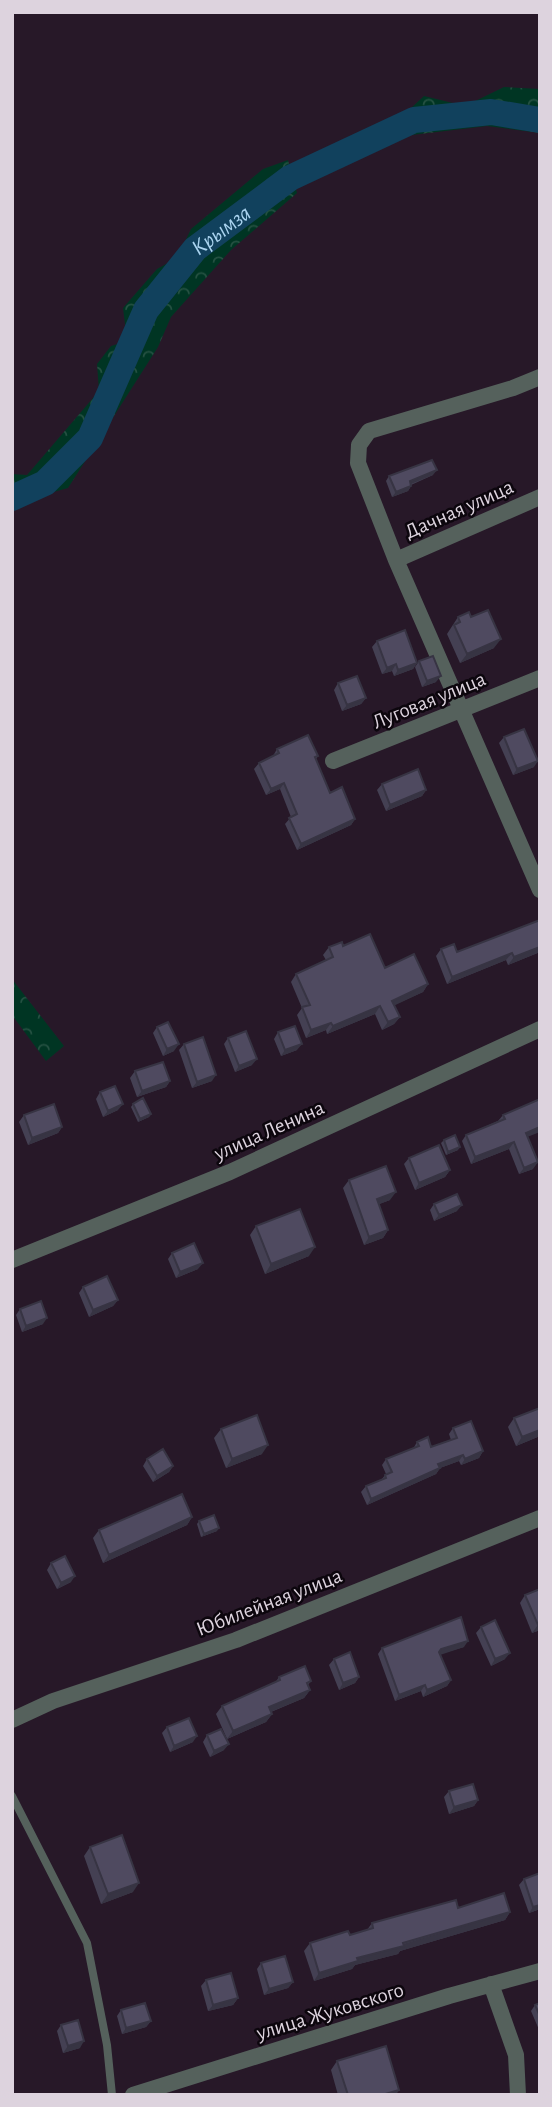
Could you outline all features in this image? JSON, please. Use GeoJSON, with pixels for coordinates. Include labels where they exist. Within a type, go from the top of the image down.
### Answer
{"type":"FeatureCollection","features":[{"type":"Feature","properties":{"kind":"street"},"geometry":{"type":"LineString","coordinates":[[540,377],[369,431],[359,445],[358,463],[396,560],[540,890]]}},
{"type":"Feature","properties":{"kind":"street","name":"Дачная улица"},"geometry":{"type":"LineString","coordinates":[[396,560],[540,497]]}},
{"type":"Feature","properties":{"kind":"street","name":"Луговая улица"},"geometry":{"type":"LineString","coordinates":[[333,761],[540,678]]}},
{"type":"Feature","properties":{"kind":"street","name":"улица Ленина"},"geometry":{"type":"LineString","coordinates":[[12,1260],[230,1172],[540,1029]]}},
{"type":"Feature","properties":{"kind":"street","name":"Юбилейная улица"},"geometry":{"type":"LineString","coordinates":[[12,1720],[53,1701],[236,1640],[540,1518]]}},
{"type":"Feature","properties":{"kind":"street","name":"улица Жуковского"},"geometry":{"type":"LineString","coordinates":[[133,2095],[167,2090],[491,1984],[540,1971]]}},
{"type":"Feature","properties":{"kind":"street"},"geometry":{"type":"LineString","coordinates":[[491,1984],[516,2056],[518,2095]]}},
{"type":"Feature","properties":{"kind":"lane"},"geometry":{"type":"LineString","coordinates":[[12,1796],[87,1943],[107,2045],[112,2095]]}},
{"type":"Feature","properties":{"kind":"green space"},"geometry":{"type":"Polygon","coordinates":[[[504,87],[540,89],[540,133],[487,126],[395,137],[410,109],[424,96],[465,106],[504,87]]]}},
{"type":"Feature","properties":{"kind":"green space"},"geometry":{"type":"Polygon","coordinates":[[[288,160],[297,193],[231,250],[171,317],[158,347],[68,488],[25,500],[12,507],[12,474],[27,475],[99,391],[97,364],[111,346],[127,341],[123,308],[157,269],[177,258],[191,229],[263,169],[288,160]]]}},
{"type":"Feature","properties":{"kind":"green space"},"geometry":{"type":"Polygon","coordinates":[[[12,979],[64,1046],[46,1061],[12,1015],[12,979]]]}},
{"type":"Feature","properties":{"kind":"building"},"geometry":{"type":"Polygon","coordinates":[[[432,460],[437,470],[410,481],[411,486],[396,492],[389,476],[432,460]]]}},
{"type":"Feature","properties":{"kind":"building"},"geometry":{"type":"Polygon","coordinates":[[[488,610],[501,639],[467,654],[454,625],[460,622],[458,617],[469,612],[471,617],[488,610]]]}},
{"type":"Feature","properties":{"kind":"building"},"geometry":{"type":"Polygon","coordinates":[[[405,630],[417,663],[398,670],[396,664],[387,668],[377,641],[405,630]]]}},
{"type":"Feature","properties":{"kind":"building"},"geometry":{"type":"Polygon","coordinates":[[[433,656],[441,676],[427,681],[419,661],[433,656]]]}},
{"type":"Feature","properties":{"kind":"building"},"geometry":{"type":"Polygon","coordinates":[[[357,676],[366,698],[347,705],[338,683],[357,676]]]}},
{"type":"Feature","properties":{"kind":"building"},"geometry":{"type":"Polygon","coordinates":[[[524,729],[538,761],[517,769],[504,737],[524,729]]]}},
{"type":"Feature","properties":{"kind":"building"},"geometry":{"type":"Polygon","coordinates":[[[308,735],[330,793],[342,787],[355,819],[301,844],[289,818],[297,814],[284,783],[271,789],[259,763],[279,753],[277,749],[308,735]]]}},
{"type":"Feature","properties":{"kind":"building"},"geometry":{"type":"Polygon","coordinates":[[[418,769],[426,790],[390,805],[382,784],[418,769]]]}},
{"type":"Feature","properties":{"kind":"building"},"geometry":{"type":"Polygon","coordinates":[[[540,920],[540,947],[514,957],[512,953],[452,977],[441,949],[454,944],[457,952],[540,920]]]}},
{"type":"Feature","properties":{"kind":"building"},"geometry":{"type":"Polygon","coordinates":[[[370,934],[385,968],[414,954],[428,984],[392,1001],[400,1017],[388,1022],[380,1006],[333,1026],[331,1023],[311,1030],[302,1007],[310,1005],[296,974],[333,957],[329,947],[342,942],[343,946],[370,934]]]}},
{"type":"Feature","properties":{"kind":"building"},"geometry":{"type":"Polygon","coordinates":[[[168,1022],[179,1044],[167,1049],[157,1027],[168,1022]]]}},
{"type":"Feature","properties":{"kind":"building"},"geometry":{"type":"Polygon","coordinates":[[[295,1026],[302,1044],[285,1050],[278,1032],[295,1026]]]}},
{"type":"Feature","properties":{"kind":"building"},"geometry":{"type":"Polygon","coordinates":[[[246,1031],[257,1059],[239,1066],[228,1038],[246,1031]]]}},
{"type":"Feature","properties":{"kind":"building"},"geometry":{"type":"Polygon","coordinates":[[[203,1037],[216,1075],[197,1082],[184,1044],[203,1037]]]}},
{"type":"Feature","properties":{"kind":"building"},"geometry":{"type":"Polygon","coordinates":[[[163,1062],[170,1081],[142,1091],[135,1071],[163,1062]]]}},
{"type":"Feature","properties":{"kind":"building"},"geometry":{"type":"Polygon","coordinates":[[[115,1086],[123,1104],[108,1111],[100,1092],[115,1086]]]}},
{"type":"Feature","properties":{"kind":"building"},"geometry":{"type":"Polygon","coordinates":[[[143,1098],[151,1114],[140,1119],[133,1104],[143,1098]]]}},
{"type":"Feature","properties":{"kind":"building"},"geometry":{"type":"Polygon","coordinates":[[[540,1099],[540,1127],[526,1133],[538,1162],[524,1168],[514,1142],[475,1157],[466,1135],[505,1119],[503,1115],[540,1099]]]}},
{"type":"Feature","properties":{"kind":"building"},"geometry":{"type":"Polygon","coordinates":[[[54,1104],[62,1127],[32,1138],[24,1115],[54,1104]]]}},
{"type":"Feature","properties":{"kind":"building"},"geometry":{"type":"Polygon","coordinates":[[[455,1135],[460,1147],[448,1152],[444,1140],[455,1135]]]}},
{"type":"Feature","properties":{"kind":"building"},"geometry":{"type":"Polygon","coordinates":[[[439,1145],[450,1170],[419,1183],[409,1158],[439,1145]]]}},
{"type":"Feature","properties":{"kind":"building"},"geometry":{"type":"Polygon","coordinates":[[[386,1166],[396,1192],[377,1199],[388,1230],[369,1237],[349,1180],[386,1166]]]}},
{"type":"Feature","properties":{"kind":"building"},"geometry":{"type":"Polygon","coordinates":[[[457,1194],[462,1205],[439,1215],[434,1204],[457,1194]]]}},
{"type":"Feature","properties":{"kind":"building"},"geometry":{"type":"Polygon","coordinates":[[[300,1209],[315,1247],[271,1264],[256,1226],[300,1209]]]}},
{"type":"Feature","properties":{"kind":"building"},"geometry":{"type":"Polygon","coordinates":[[[194,1243],[203,1263],[180,1272],[172,1253],[194,1243]]]}},
{"type":"Feature","properties":{"kind":"building"},"geometry":{"type":"Polygon","coordinates":[[[107,1276],[118,1300],[93,1310],[83,1287],[107,1276]]]}},
{"type":"Feature","properties":{"kind":"building"},"geometry":{"type":"Polygon","coordinates":[[[41,1301],[47,1318],[26,1326],[20,1309],[41,1301]]]}},
{"type":"Feature","properties":{"kind":"building"},"geometry":{"type":"Polygon","coordinates":[[[540,1408],[540,1430],[522,1437],[514,1418],[540,1408]]]}},
{"type":"Feature","properties":{"kind":"building"},"geometry":{"type":"Polygon","coordinates":[[[257,1415],[268,1445],[232,1459],[221,1429],[257,1415]]]}},
{"type":"Feature","properties":{"kind":"building"},"geometry":{"type":"Polygon","coordinates":[[[471,1421],[483,1451],[465,1459],[463,1455],[438,1464],[440,1468],[371,1499],[366,1486],[386,1478],[385,1475],[392,1472],[386,1459],[419,1446],[417,1442],[428,1437],[431,1447],[457,1438],[453,1428],[471,1421]]]}},
{"type":"Feature","properties":{"kind":"building"},"geometry":{"type":"Polygon","coordinates":[[[163,1449],[173,1466],[157,1476],[147,1459],[163,1449]]]}},
{"type":"Feature","properties":{"kind":"building"},"geometry":{"type":"Polygon","coordinates":[[[182,1494],[192,1517],[109,1555],[99,1530],[182,1494]]]}},
{"type":"Feature","properties":{"kind":"building"},"geometry":{"type":"Polygon","coordinates":[[[214,1515],[219,1528],[204,1534],[199,1521],[214,1515]]]}},
{"type":"Feature","properties":{"kind":"building"},"geometry":{"type":"Polygon","coordinates":[[[65,1556],[75,1576],[61,1583],[51,1563],[65,1556]]]}},
{"type":"Feature","properties":{"kind":"building"},"geometry":{"type":"Polygon","coordinates":[[[540,1589],[540,1624],[538,1625],[525,1595],[540,1589]]]}},
{"type":"Feature","properties":{"kind":"building"},"geometry":{"type":"Polygon","coordinates":[[[461,1617],[468,1641],[439,1652],[451,1680],[427,1690],[425,1685],[399,1695],[382,1648],[461,1617]]]}},
{"type":"Feature","properties":{"kind":"building"},"geometry":{"type":"Polygon","coordinates":[[[495,1620],[510,1653],[495,1659],[481,1627],[495,1620]]]}},
{"type":"Feature","properties":{"kind":"building"},"geometry":{"type":"Polygon","coordinates":[[[350,1652],[359,1677],[343,1683],[334,1659],[350,1652]]]}},
{"type":"Feature","properties":{"kind":"building"},"geometry":{"type":"Polygon","coordinates":[[[305,1666],[311,1681],[307,1683],[310,1690],[269,1707],[272,1714],[233,1731],[222,1706],[305,1666]]]}},
{"type":"Feature","properties":{"kind":"building"},"geometry":{"type":"Polygon","coordinates":[[[189,1718],[197,1736],[174,1746],[167,1727],[189,1718]]]}},
{"type":"Feature","properties":{"kind":"building"},"geometry":{"type":"Polygon","coordinates":[[[221,1729],[229,1744],[214,1751],[207,1735],[221,1729]]]}},
{"type":"Feature","properties":{"kind":"building"},"geometry":{"type":"Polygon","coordinates":[[[473,1784],[478,1800],[454,1807],[449,1791],[473,1784]]]}},
{"type":"Feature","properties":{"kind":"building"},"geometry":{"type":"Polygon","coordinates":[[[122,1835],[139,1883],[108,1894],[90,1847],[122,1835]]]}},
{"type":"Feature","properties":{"kind":"building"},"geometry":{"type":"Polygon","coordinates":[[[540,1873],[540,1905],[533,1907],[524,1879],[540,1873]]]}},
{"type":"Feature","properties":{"kind":"building"},"geometry":{"type":"Polygon","coordinates":[[[504,1893],[510,1912],[403,1943],[404,1946],[357,1958],[358,1961],[319,1973],[310,1943],[348,1931],[350,1935],[373,1928],[372,1923],[456,1900],[458,1908],[504,1893]]]}},
{"type":"Feature","properties":{"kind":"building"},"geometry":{"type":"Polygon","coordinates":[[[285,1956],[293,1982],[269,1989],[261,1963],[285,1956]]]}},
{"type":"Feature","properties":{"kind":"building"},"geometry":{"type":"Polygon","coordinates":[[[231,1973],[238,1998],[213,2005],[206,1980],[231,1973]]]}},
{"type":"Feature","properties":{"kind":"building"},"geometry":{"type":"Polygon","coordinates":[[[145,2003],[151,2021],[126,2028],[121,2010],[145,2003]]]}},
{"type":"Feature","properties":{"kind":"building"},"geometry":{"type":"Polygon","coordinates":[[[540,2003],[540,2016],[535,2005],[540,2003]]]}},
{"type":"Feature","properties":{"kind":"building"},"geometry":{"type":"Polygon","coordinates":[[[78,2020],[84,2041],[68,2046],[61,2025],[78,2020]]]}},
{"type":"Feature","properties":{"kind":"building"},"geometry":{"type":"Polygon","coordinates":[[[386,2046],[399,2090],[382,2095],[348,2095],[337,2061],[386,2046]]]}},
{"type":"Feature","properties":{"kind":"waterway","name":"Крымза"},"geometry":{"type":"LineString","coordinates":[[12,498],[45,483],[90,438],[146,310],[195,249],[290,178],[414,120],[491,112],[540,120]]}}]}
